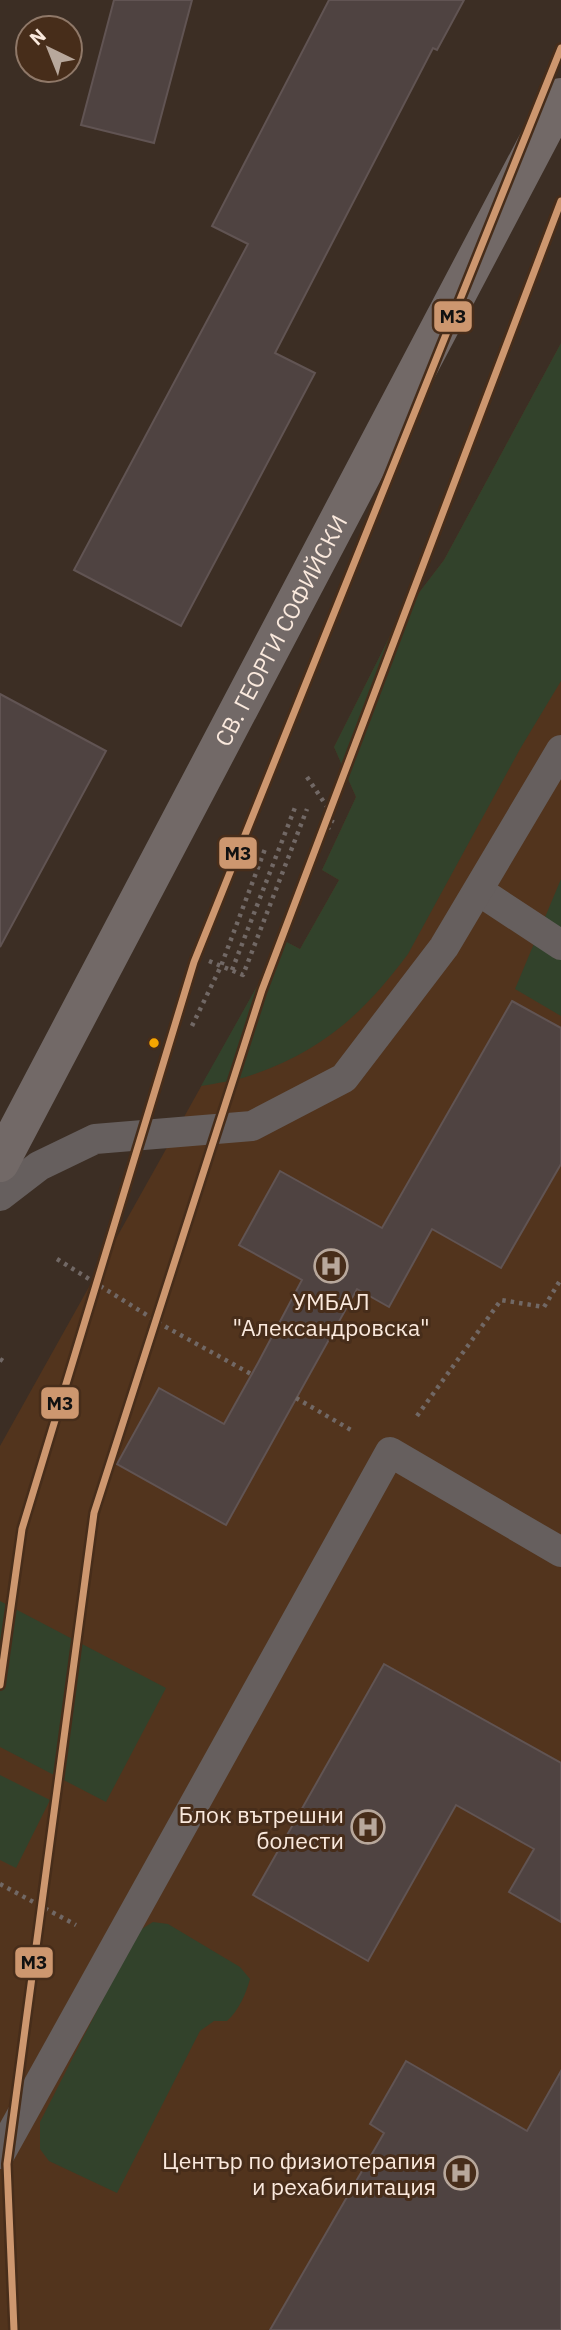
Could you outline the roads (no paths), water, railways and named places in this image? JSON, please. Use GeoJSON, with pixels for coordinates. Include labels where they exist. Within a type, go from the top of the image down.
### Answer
{"type":"FeatureCollection","features":[{"type":"Feature","properties":{"kind":"main road","name":"СВ. ГЕОРГИ СОФИЙСКИ"},"geometry":{"type":"LineString","coordinates":[[0,1163],[561,97]]}},
{"type":"Feature","properties":{"kind":"lane"},"geometry":{"type":"LineString","coordinates":[[0,1196],[39,1166],[95,1139],[252,1126],[344,1078],[444,947],[561,750]]}},
{"type":"Feature","properties":{"kind":"lane"},"geometry":{"type":"LineString","coordinates":[[479,891],[561,945]]}},
{"type":"Feature","properties":{"kind":"lane"},"geometry":{"type":"LineString","coordinates":[[0,2154],[390,1452],[561,1552]]}},
{"type":"Feature","properties":{"kind":"place","name":"УМБАЛ \"Александровска\""},"geometry":{"type":"Point","coordinates":[331,1266]}},
{"type":"Feature","properties":{"kind":"place","name":"Блок вътрешни болести"},"geometry":{"type":"Point","coordinates":[368,1827]}},
{"type":"Feature","properties":{"kind":"place","name":"Център по физиотерапия и рехабилитация"},"geometry":{"type":"Point","coordinates":[461,2173]}}]}
